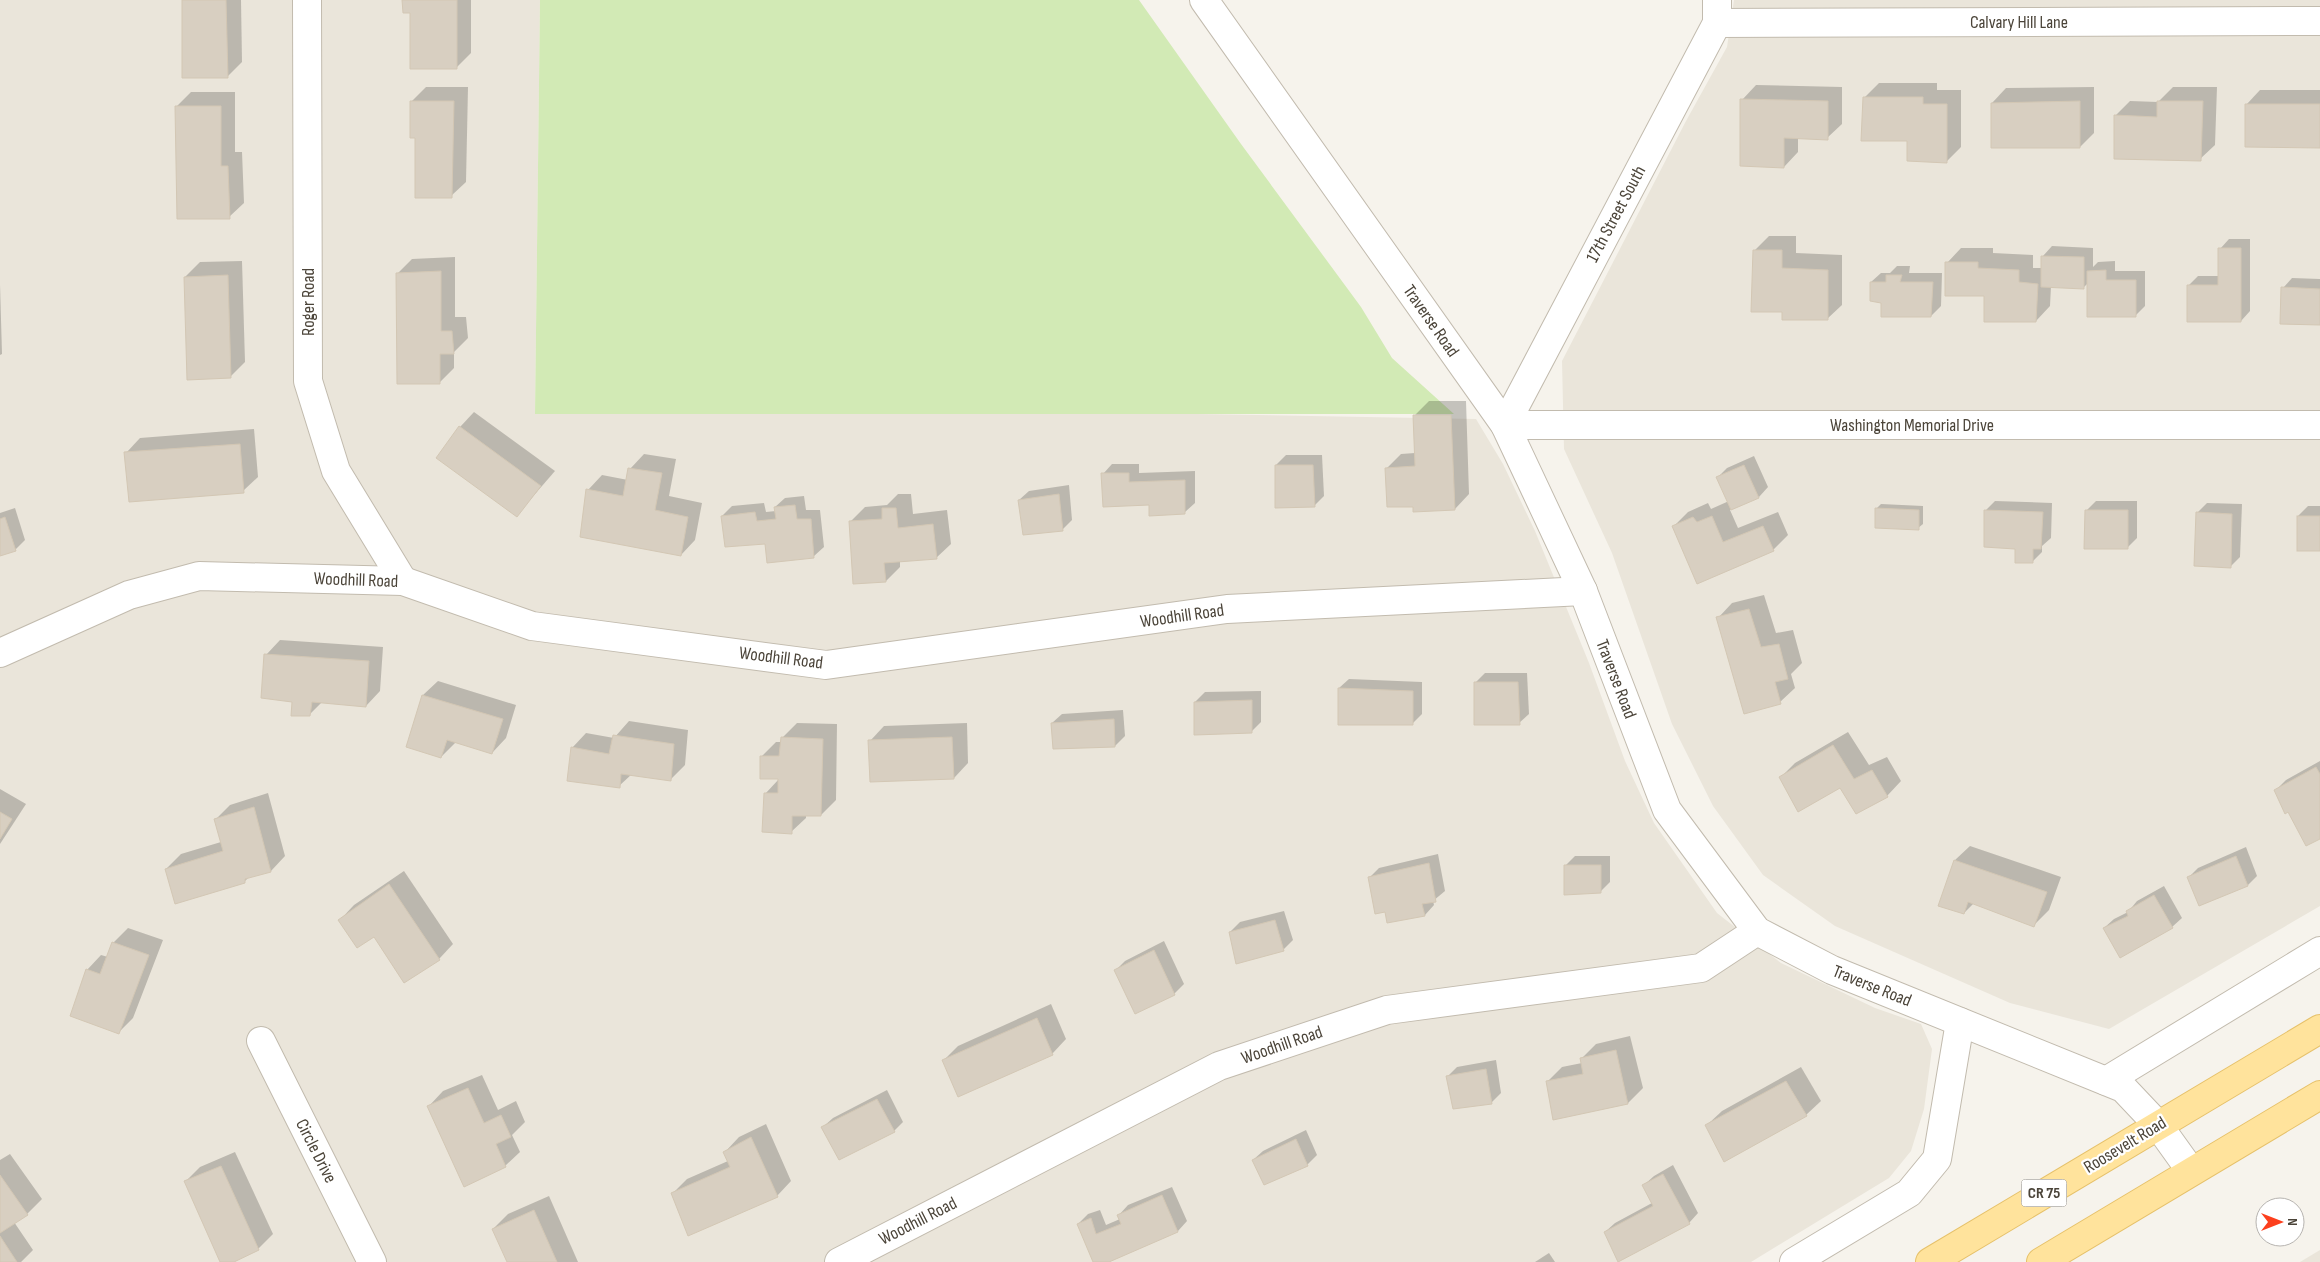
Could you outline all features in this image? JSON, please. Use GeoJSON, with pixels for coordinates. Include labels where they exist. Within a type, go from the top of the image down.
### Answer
{"type":"FeatureCollection","features":[{"type":"Feature","properties":{"kind":"main road","name":"Roosevelt Road"},"geometry":{"type":"LineString","coordinates":[[1930,1262],[2320,1029]]}},
{"type":"Feature","properties":{"kind":"main road"},"geometry":{"type":"LineString","coordinates":[[2041,1262],[2320,1095]]}},
{"type":"Feature","properties":{"kind":"street","name":"Roger Road"},"geometry":{"type":"LineString","coordinates":[[307,0],[308,381],[336,471],[403,581]]}},
{"type":"Feature","properties":{"kind":"street","name":"Traverse Road"},"geometry":{"type":"LineString","coordinates":[[1204,0],[1505,425],[1583,591],[1667,810],[1757,931],[1832,970],[2123,1088],[2158,1125],[2191,1171]]}},
{"type":"Feature","properties":{"kind":"street","name":"17th Street South"},"geometry":{"type":"LineString","coordinates":[[1505,425],[1717,12]]}},
{"type":"Feature","properties":{"kind":"street","name":"Calvary Hill Lane"},"geometry":{"type":"LineString","coordinates":[[1717,12],[2320,21]]}},
{"type":"Feature","properties":{"kind":"street","name":"Washington Memorial Drive"},"geometry":{"type":"LineString","coordinates":[[1505,425],[2320,425]]}},
{"type":"Feature","properties":{"kind":"street","name":"Woodhill Road"},"geometry":{"type":"LineString","coordinates":[[0,653],[129,595],[199,576],[403,581],[532,626],[826,665],[1227,609],[1583,591]]}},
{"type":"Feature","properties":{"kind":"street","name":"Woodhill Road"},"geometry":{"type":"LineString","coordinates":[[839,1262],[1219,1066],[1387,1010],[1701,968],[1757,931]]}},
{"type":"Feature","properties":{"kind":"street"},"geometry":{"type":"LineString","coordinates":[[2106,1082],[2320,952]]}},
{"type":"Feature","properties":{"kind":"street"},"geometry":{"type":"LineString","coordinates":[[1794,1262],[1908,1193],[1936,1159],[1960,1022]]}},
{"type":"Feature","properties":{"kind":"street","name":"Circle Drive"},"geometry":{"type":"LineString","coordinates":[[261,1041],[372,1262]]}},
{"type":"Feature","properties":{"kind":"shaded area"},"geometry":{"type":"Polygon","coordinates":[[[0,0],[540,0],[535,414],[1197,414],[1476,419],[1503,464],[1535,531],[1589,663],[1625,761],[1654,823],[1717,913],[1781,963],[1875,1008],[1921,1024],[1932,1049],[1924,1109],[1911,1151],[1889,1178],[1751,1262],[0,1262],[0,0]]]}},
{"type":"Feature","properties":{"kind":"shaded area"},"geometry":{"type":"Polygon","coordinates":[[[1734,0],[2320,0],[2320,906],[2109,1029],[2010,1003],[1835,926],[1763,875],[1713,806],[1672,724],[1612,553],[1564,449],[1562,361],[1686,121],[1727,47],[1734,0]]]}},
{"type":"Feature","properties":{"kind":"shaded area"},"geometry":{"type":"Polygon","coordinates":[[[2320,1250],[2320,1262],[2300,1262],[2320,1250]]]}},
{"type":"Feature","properties":{"kind":"green space"},"geometry":{"type":"Polygon","coordinates":[[[540,0],[1139,0],[1241,144],[1361,307],[1392,358],[1454,414],[535,414],[540,0]]]}},
{"type":"Feature","properties":{"kind":"building"},"geometry":{"type":"Polygon","coordinates":[[[182,0],[226,0],[228,78],[182,78],[182,0]]]}},
{"type":"Feature","properties":{"kind":"building"},"geometry":{"type":"Polygon","coordinates":[[[402,0],[457,0],[457,69],[410,69],[410,13],[403,13],[402,0]]]}},
{"type":"Feature","properties":{"kind":"building"},"geometry":{"type":"Polygon","coordinates":[[[1863,97],[1923,97],[1923,104],[1947,104],[1947,163],[1907,161],[1907,141],[1861,141],[1863,97]]]}},
{"type":"Feature","properties":{"kind":"building"},"geometry":{"type":"Polygon","coordinates":[[[1740,99],[1828,101],[1828,140],[1784,138],[1784,168],[1740,166],[1740,99]]]}},
{"type":"Feature","properties":{"kind":"building"},"geometry":{"type":"Polygon","coordinates":[[[410,101],[454,101],[452,198],[415,198],[415,138],[410,138],[410,101]]]}},
{"type":"Feature","properties":{"kind":"building"},"geometry":{"type":"Polygon","coordinates":[[[2080,101],[2080,148],[1991,148],[1991,103],[2080,101]]]}},
{"type":"Feature","properties":{"kind":"building"},"geometry":{"type":"Polygon","coordinates":[[[2157,101],[2203,101],[2201,161],[2114,159],[2114,115],[2157,117],[2157,101]]]}},
{"type":"Feature","properties":{"kind":"building"},"geometry":{"type":"Polygon","coordinates":[[[2245,104],[2320,104],[2320,148],[2245,147],[2245,104]]]}},
{"type":"Feature","properties":{"kind":"building"},"geometry":{"type":"Polygon","coordinates":[[[175,106],[221,106],[221,166],[228,166],[230,219],[177,219],[175,106]]]}},
{"type":"Feature","properties":{"kind":"building"},"geometry":{"type":"Polygon","coordinates":[[[2218,248],[2241,248],[2241,322],[2187,322],[2187,285],[2218,285],[2218,248]]]}},
{"type":"Feature","properties":{"kind":"building"},"geometry":{"type":"Polygon","coordinates":[[[1753,250],[1782,250],[1782,268],[1828,270],[1828,320],[1782,320],[1782,312],[1751,312],[1753,250]]]}},
{"type":"Feature","properties":{"kind":"building"},"geometry":{"type":"Polygon","coordinates":[[[2041,256],[2084,257],[2084,289],[2041,287],[2041,256]]]}},
{"type":"Feature","properties":{"kind":"building"},"geometry":{"type":"Polygon","coordinates":[[[1945,262],[1978,262],[1978,268],[2019,270],[2019,282],[2038,284],[2036,322],[1984,322],[1984,296],[1945,296],[1945,262]]]}},
{"type":"Feature","properties":{"kind":"building"},"geometry":{"type":"Polygon","coordinates":[[[2106,270],[2106,280],[2136,280],[2136,317],[2087,317],[2087,271],[2106,270]]]}},
{"type":"Feature","properties":{"kind":"building"},"geometry":{"type":"Polygon","coordinates":[[[441,271],[441,331],[452,331],[454,354],[440,354],[440,384],[397,384],[396,273],[441,271]]]}},
{"type":"Feature","properties":{"kind":"building"},"geometry":{"type":"Polygon","coordinates":[[[228,275],[231,378],[187,380],[184,277],[228,275]]]}},
{"type":"Feature","properties":{"kind":"building"},"geometry":{"type":"Polygon","coordinates":[[[1886,275],[1902,275],[1900,282],[1933,282],[1931,317],[1881,317],[1881,303],[1870,301],[1870,282],[1886,282],[1886,275]]]}},
{"type":"Feature","properties":{"kind":"building"},"geometry":{"type":"Polygon","coordinates":[[[2281,287],[2320,289],[2320,325],[2280,324],[2281,287]]]}},
{"type":"Feature","properties":{"kind":"building"},"geometry":{"type":"Polygon","coordinates":[[[1413,415],[1451,415],[1455,510],[1413,512],[1413,507],[1387,507],[1385,468],[1415,466],[1413,415]]]}},
{"type":"Feature","properties":{"kind":"building"},"geometry":{"type":"Polygon","coordinates":[[[459,426],[541,486],[517,517],[436,458],[459,426]]]}},
{"type":"Feature","properties":{"kind":"building"},"geometry":{"type":"Polygon","coordinates":[[[240,444],[244,493],[129,502],[124,452],[240,444]]]}},
{"type":"Feature","properties":{"kind":"building"},"geometry":{"type":"Polygon","coordinates":[[[1275,465],[1313,465],[1315,507],[1275,508],[1275,465]]]}},
{"type":"Feature","properties":{"kind":"building"},"geometry":{"type":"Polygon","coordinates":[[[1744,465],[1759,498],[1731,510],[1716,477],[1744,465]]]}},
{"type":"Feature","properties":{"kind":"building"},"geometry":{"type":"Polygon","coordinates":[[[628,468],[662,473],[655,510],[688,517],[681,556],[580,537],[586,489],[623,496],[628,468]]]}},
{"type":"Feature","properties":{"kind":"building"},"geometry":{"type":"Polygon","coordinates":[[[1101,473],[1129,473],[1129,482],[1185,480],[1185,514],[1149,516],[1149,505],[1103,507],[1101,473]]]}},
{"type":"Feature","properties":{"kind":"building"},"geometry":{"type":"Polygon","coordinates":[[[1059,494],[1063,531],[1023,535],[1018,500],[1059,494]]]}},
{"type":"Feature","properties":{"kind":"building"},"geometry":{"type":"Polygon","coordinates":[[[795,505],[797,519],[811,519],[814,558],[767,563],[765,544],[725,547],[721,516],[755,512],[757,521],[776,519],[774,507],[795,505]]]}},
{"type":"Feature","properties":{"kind":"building"},"geometry":{"type":"Polygon","coordinates":[[[882,508],[896,508],[898,528],[933,524],[937,559],[884,563],[886,582],[853,584],[849,521],[882,519],[882,508]]]}},
{"type":"Feature","properties":{"kind":"building"},"geometry":{"type":"Polygon","coordinates":[[[1875,508],[1919,510],[1919,530],[1875,528],[1875,508]]]}},
{"type":"Feature","properties":{"kind":"building"},"geometry":{"type":"Polygon","coordinates":[[[1984,510],[2043,512],[2041,549],[2033,549],[2033,563],[2015,563],[2015,549],[1984,547],[1984,510]]]}},
{"type":"Feature","properties":{"kind":"building"},"geometry":{"type":"Polygon","coordinates":[[[2085,510],[2128,510],[2128,549],[2084,549],[2085,510]]]}},
{"type":"Feature","properties":{"kind":"building"},"geometry":{"type":"Polygon","coordinates":[[[2196,512],[2232,514],[2231,568],[2194,566],[2196,512]]]}},
{"type":"Feature","properties":{"kind":"building"},"geometry":{"type":"Polygon","coordinates":[[[1712,516],[1723,542],[1763,526],[1774,551],[1697,584],[1672,526],[1693,517],[1697,522],[1712,516]]]}},
{"type":"Feature","properties":{"kind":"building"},"geometry":{"type":"Polygon","coordinates":[[[2297,516],[2320,516],[2320,551],[2297,551],[2297,516]]]}},
{"type":"Feature","properties":{"kind":"building"},"geometry":{"type":"Polygon","coordinates":[[[5,517],[16,551],[0,556],[0,519],[5,517]]]}},
{"type":"Feature","properties":{"kind":"building"},"geometry":{"type":"Polygon","coordinates":[[[1749,609],[1761,647],[1779,644],[1788,679],[1775,682],[1781,704],[1744,714],[1716,617],[1749,609]]]}},
{"type":"Feature","properties":{"kind":"building"},"geometry":{"type":"Polygon","coordinates":[[[264,654],[369,661],[366,707],[312,702],[310,716],[291,716],[292,702],[261,698],[264,654]]]}},
{"type":"Feature","properties":{"kind":"building"},"geometry":{"type":"Polygon","coordinates":[[[1474,682],[1518,682],[1520,725],[1474,725],[1474,682]]]}},
{"type":"Feature","properties":{"kind":"building"},"geometry":{"type":"Polygon","coordinates":[[[1338,688],[1413,691],[1413,725],[1338,725],[1338,688]]]}},
{"type":"Feature","properties":{"kind":"building"},"geometry":{"type":"Polygon","coordinates":[[[422,695],[503,719],[492,754],[447,740],[441,758],[406,747],[422,695]]]}},
{"type":"Feature","properties":{"kind":"building"},"geometry":{"type":"Polygon","coordinates":[[[1252,700],[1252,733],[1194,735],[1194,702],[1252,700]]]}},
{"type":"Feature","properties":{"kind":"building"},"geometry":{"type":"Polygon","coordinates":[[[1114,719],[1115,747],[1053,749],[1051,723],[1114,719]]]}},
{"type":"Feature","properties":{"kind":"building"},"geometry":{"type":"Polygon","coordinates":[[[613,735],[674,744],[671,781],[621,774],[620,788],[567,781],[571,747],[609,754],[613,735]]]}},
{"type":"Feature","properties":{"kind":"building"},"geometry":{"type":"Polygon","coordinates":[[[781,737],[823,739],[821,816],[792,816],[792,834],[762,832],[764,793],[778,793],[778,779],[760,779],[760,756],[779,756],[781,737]]]}},
{"type":"Feature","properties":{"kind":"building"},"geometry":{"type":"Polygon","coordinates":[[[952,737],[954,779],[870,782],[868,740],[952,737]]]}},
{"type":"Feature","properties":{"kind":"building"},"geometry":{"type":"Polygon","coordinates":[[[1833,745],[1854,779],[1872,770],[1888,797],[1856,814],[1840,788],[1798,812],[1779,777],[1833,745]]]}},
{"type":"Feature","properties":{"kind":"building"},"geometry":{"type":"Polygon","coordinates":[[[2316,767],[2320,774],[2320,839],[2306,846],[2288,812],[2285,814],[2274,790],[2316,767]]]}},
{"type":"Feature","properties":{"kind":"building"},"geometry":{"type":"Polygon","coordinates":[[[254,807],[271,872],[245,879],[245,883],[175,904],[165,869],[223,851],[214,819],[254,807]]]}},
{"type":"Feature","properties":{"kind":"building"},"geometry":{"type":"Polygon","coordinates":[[[0,812],[12,819],[0,839],[0,812]]]}},
{"type":"Feature","properties":{"kind":"building"},"geometry":{"type":"Polygon","coordinates":[[[2236,856],[2248,886],[2199,906],[2187,877],[2236,856]]]}},
{"type":"Feature","properties":{"kind":"building"},"geometry":{"type":"Polygon","coordinates":[[[1954,860],[2047,892],[2034,927],[1968,902],[1964,914],[1938,906],[1954,860]]]}},
{"type":"Feature","properties":{"kind":"building"},"geometry":{"type":"Polygon","coordinates":[[[1429,863],[1436,902],[1422,904],[1425,916],[1387,923],[1385,912],[1375,914],[1368,877],[1429,863]]]}},
{"type":"Feature","properties":{"kind":"building"},"geometry":{"type":"Polygon","coordinates":[[[1564,865],[1601,865],[1601,893],[1564,895],[1564,865]]]}},
{"type":"Feature","properties":{"kind":"building"},"geometry":{"type":"Polygon","coordinates":[[[389,884],[440,960],[404,983],[374,937],[357,948],[338,920],[389,884]]]}},
{"type":"Feature","properties":{"kind":"building"},"geometry":{"type":"Polygon","coordinates":[[[2154,895],[2173,928],[2120,958],[2103,928],[2128,916],[2126,911],[2154,895]]]}},
{"type":"Feature","properties":{"kind":"building"},"geometry":{"type":"Polygon","coordinates":[[[1275,920],[1284,951],[1236,964],[1229,932],[1275,920]]]}},
{"type":"Feature","properties":{"kind":"building"},"geometry":{"type":"Polygon","coordinates":[[[112,942],[149,955],[119,1034],[70,1016],[86,969],[100,974],[112,942]]]}},
{"type":"Feature","properties":{"kind":"building"},"geometry":{"type":"Polygon","coordinates":[[[1154,950],[1175,995],[1135,1014],[1114,970],[1154,950]]]}},
{"type":"Feature","properties":{"kind":"building"},"geometry":{"type":"Polygon","coordinates":[[[1037,1018],[1053,1055],[958,1097],[942,1060],[1037,1018]]]}},
{"type":"Feature","properties":{"kind":"building"},"geometry":{"type":"Polygon","coordinates":[[[1616,1050],[1628,1104],[1553,1120],[1546,1081],[1583,1074],[1580,1058],[1616,1050]]]}},
{"type":"Feature","properties":{"kind":"building"},"geometry":{"type":"Polygon","coordinates":[[[1486,1069],[1492,1104],[1453,1109],[1446,1076],[1486,1069]]]}},
{"type":"Feature","properties":{"kind":"building"},"geometry":{"type":"Polygon","coordinates":[[[1786,1081],[1807,1116],[1724,1162],[1705,1125],[1786,1081]]]}},
{"type":"Feature","properties":{"kind":"building"},"geometry":{"type":"Polygon","coordinates":[[[468,1088],[484,1123],[501,1115],[511,1137],[496,1144],[506,1167],[464,1187],[427,1106],[468,1088]]]}},
{"type":"Feature","properties":{"kind":"building"},"geometry":{"type":"Polygon","coordinates":[[[877,1099],[895,1132],[839,1160],[821,1127],[877,1099]]]}},
{"type":"Feature","properties":{"kind":"building"},"geometry":{"type":"Polygon","coordinates":[[[751,1137],[778,1197],[688,1236],[671,1193],[730,1167],[723,1152],[751,1137]]]}},
{"type":"Feature","properties":{"kind":"building"},"geometry":{"type":"Polygon","coordinates":[[[1296,1139],[1308,1166],[1264,1185],[1252,1160],[1296,1139]]]}},
{"type":"Feature","properties":{"kind":"building"},"geometry":{"type":"Polygon","coordinates":[[[221,1166],[259,1250],[234,1262],[220,1262],[184,1181],[221,1166]]]}},
{"type":"Feature","properties":{"kind":"building"},"geometry":{"type":"Polygon","coordinates":[[[1663,1174],[1690,1224],[1618,1262],[1604,1232],[1653,1206],[1642,1185],[1663,1174]]]}},
{"type":"Feature","properties":{"kind":"building"},"geometry":{"type":"Polygon","coordinates":[[[0,1175],[28,1215],[0,1233],[0,1175]]]}},
{"type":"Feature","properties":{"kind":"building"},"geometry":{"type":"Polygon","coordinates":[[[1162,1195],[1178,1232],[1109,1262],[1093,1262],[1077,1224],[1091,1218],[1096,1234],[1121,1224],[1117,1215],[1162,1195]]]}},
{"type":"Feature","properties":{"kind":"building"},"geometry":{"type":"Polygon","coordinates":[[[534,1210],[557,1262],[507,1262],[492,1229],[534,1210]]]}},
{"type":"Feature","properties":{"kind":"building"},"geometry":{"type":"Polygon","coordinates":[[[0,1236],[17,1262],[0,1262],[0,1236]]]}}]}
